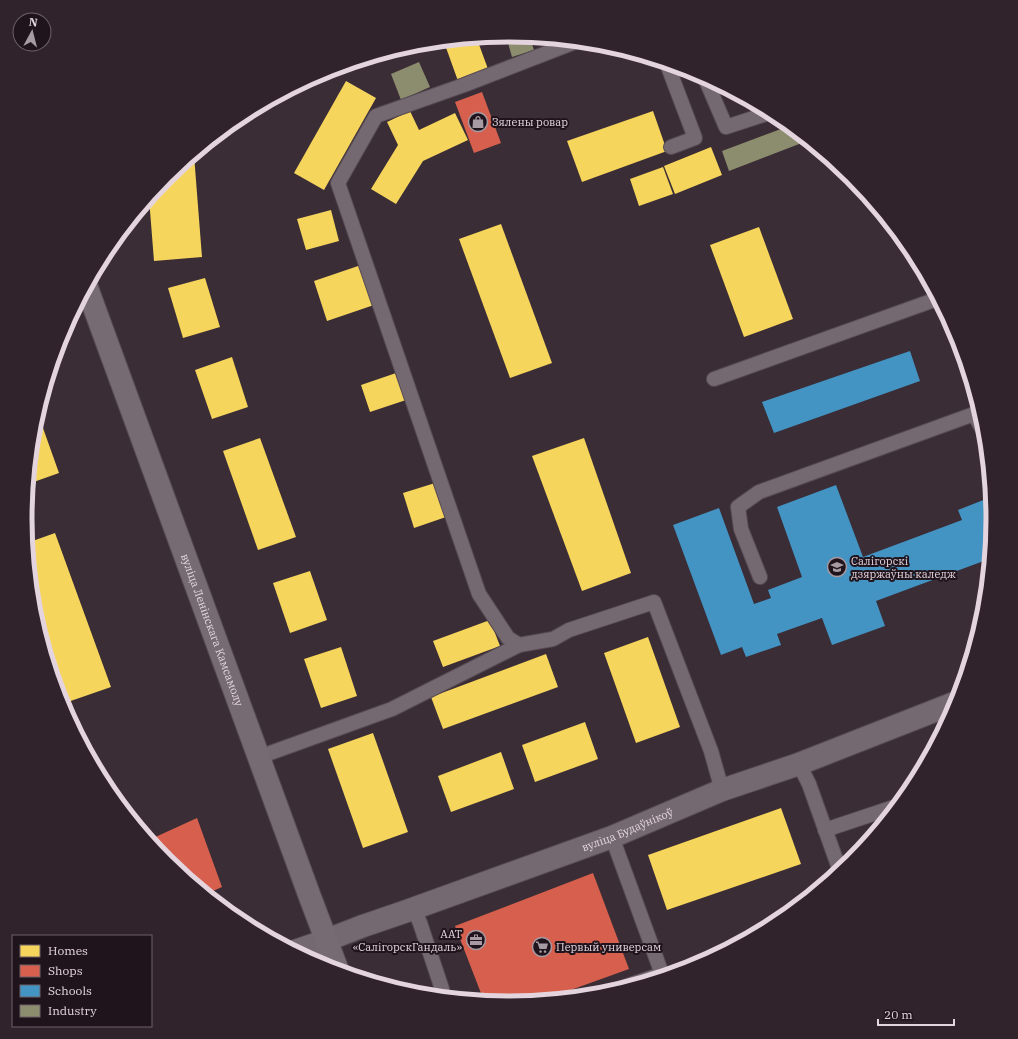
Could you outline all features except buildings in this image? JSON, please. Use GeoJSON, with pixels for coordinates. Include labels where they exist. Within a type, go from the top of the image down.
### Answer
{"type":"FeatureCollection","features":[{"type":"Feature","properties":{"kind":"main road","name":"вуліца Ленінскага Камсамолу"},"geometry":{"type":"LineString","coordinates":[[89,294],[307,890],[335,963]]}},
{"type":"Feature","properties":{"kind":"street","name":"вуліца Будаўнікоў"},"geometry":{"type":"LineString","coordinates":[[302,949],[612,837],[722,790],[799,764],[948,705]]}},
{"type":"Feature","properties":{"kind":"lane"},"geometry":{"type":"LineString","coordinates":[[519,645],[508,638],[480,594],[338,183],[376,116],[466,90],[565,46]]}},
{"type":"Feature","properties":{"kind":"lane"},"geometry":{"type":"LineString","coordinates":[[669,70],[695,138],[671,147]]}},
{"type":"Feature","properties":{"kind":"lane"},"geometry":{"type":"LineString","coordinates":[[708,86],[726,127],[761,115]]}},
{"type":"Feature","properties":{"kind":"lane"},"geometry":{"type":"LineString","coordinates":[[714,379],[933,301]]}},
{"type":"Feature","properties":{"kind":"lane"},"geometry":{"type":"LineString","coordinates":[[760,577],[741,529],[738,507],[759,492],[974,415]]}},
{"type":"Feature","properties":{"kind":"lane"},"geometry":{"type":"LineString","coordinates":[[259,757],[392,709],[519,645],[553,639],[569,630],[654,602],[711,751],[722,790]]}},
{"type":"Feature","properties":{"kind":"lane"},"geometry":{"type":"LineString","coordinates":[[799,764],[809,784],[838,865]]}},
{"type":"Feature","properties":{"kind":"lane"},"geometry":{"type":"LineString","coordinates":[[825,830],[888,809]]}},
{"type":"Feature","properties":{"kind":"lane"},"geometry":{"type":"LineString","coordinates":[[612,837],[662,971]]}},
{"type":"Feature","properties":{"kind":"lane"},"geometry":{"type":"LineString","coordinates":[[414,908],[442,991]]}},
{"type":"Feature","properties":{"kind":"place","name":"Зялены ровар"},"geometry":{"type":"Point","coordinates":[478,122]}},
{"type":"Feature","properties":{"kind":"place","name":"Салігорскі дзяржаўны каледж"},"geometry":{"type":"Point","coordinates":[837,567]}},
{"type":"Feature","properties":{"kind":"place","name":"ААТ «СалігорскГандаль»"},"geometry":{"type":"Point","coordinates":[476,940]}},
{"type":"Feature","properties":{"kind":"place","name":"Первый универсам"},"geometry":{"type":"Point","coordinates":[542,947]}}]}
